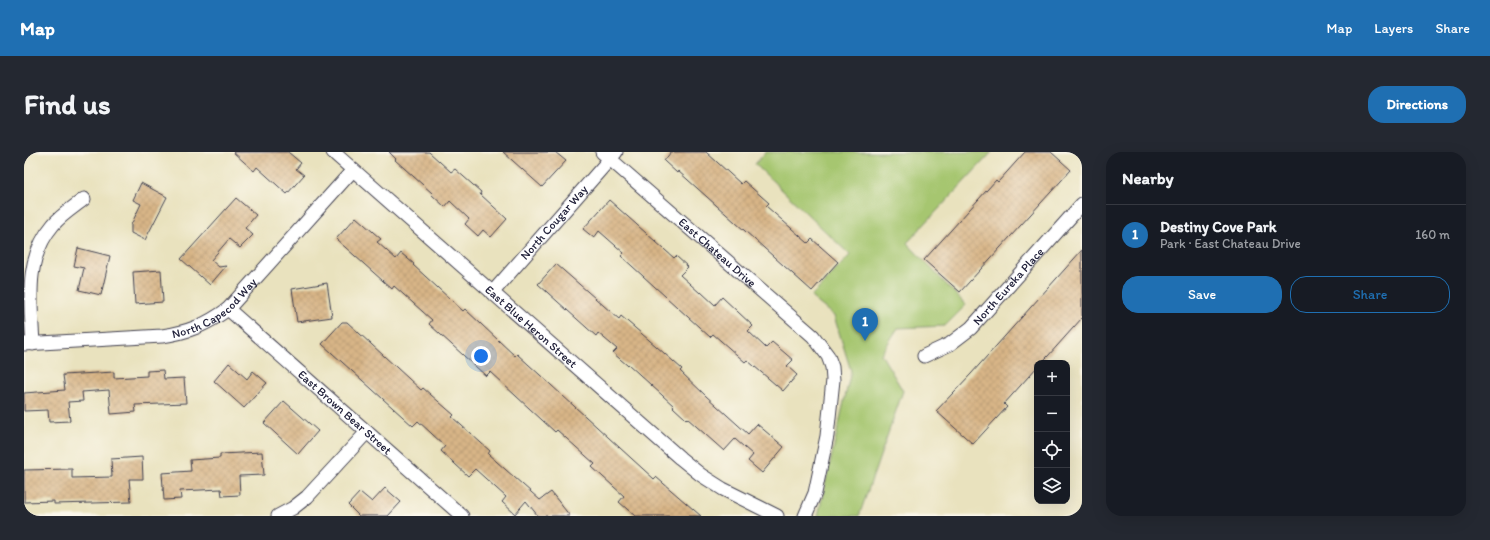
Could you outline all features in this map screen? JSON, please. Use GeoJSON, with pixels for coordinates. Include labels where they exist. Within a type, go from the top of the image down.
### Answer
{"type":"FeatureCollection","features":[{"type":"Feature","properties":{"kind":"street","name":"East Blue Heron Street"},"geometry":{"type":"LineString","coordinates":[[333,152],[680,458],[701,475],[722,489],[777,516]]}},
{"type":"Feature","properties":{"kind":"street","name":"North Cougar Way"},"geometry":{"type":"LineString","coordinates":[[492,293],[609,154]]}},
{"type":"Feature","properties":{"kind":"street","name":"East Chateau Drive"},"geometry":{"type":"LineString","coordinates":[[609,154],[813,336],[828,356],[832,368],[833,380],[827,436],[815,493],[805,516]]}},
{"type":"Feature","properties":{"kind":"street","name":"North Capecod Way"},"geometry":{"type":"LineString","coordinates":[[28,344],[162,336],[197,328],[213,320],[228,308],[354,170]]}},
{"type":"Feature","properties":{"kind":"street"},"geometry":{"type":"LineString","coordinates":[[28,344],[31,274],[35,256],[42,239],[53,224],[84,199]]}},
{"type":"Feature","properties":{"kind":"street","name":"North Eureka Place"},"geometry":{"type":"LineString","coordinates":[[924,356],[950,344],[971,328],[1082,204]]}},
{"type":"Feature","properties":{"kind":"street","name":"East Brown Bear Street"},"geometry":{"type":"LineString","coordinates":[[228,308],[462,516]]}},
{"type":"Feature","properties":{"kind":"street"},"geometry":{"type":"LineString","coordinates":[[278,516],[293,508],[307,497],[367,432]]}},
{"type":"Feature","properties":{"kind":"green space"},"geometry":{"type":"Polygon","coordinates":[[[766,152],[992,152],[907,243],[966,305],[945,326],[898,328],[881,354],[903,391],[859,516],[818,516],[851,371],[834,316],[811,297],[850,255],[755,164],[766,152]]]}},
{"type":"Feature","properties":{"kind":"building"},"geometry":{"type":"Polygon","coordinates":[[[233,152],[288,152],[301,163],[296,169],[304,175],[287,194],[257,167],[254,171],[233,152]]]}},
{"type":"Feature","properties":{"kind":"building"},"geometry":{"type":"Polygon","coordinates":[[[389,152],[429,152],[451,172],[455,169],[481,192],[480,194],[507,219],[491,237],[483,230],[478,236],[465,224],[469,219],[450,201],[445,207],[431,194],[432,193],[395,160],[396,159],[389,152]]]}},
{"type":"Feature","properties":{"kind":"building"},"geometry":{"type":"Polygon","coordinates":[[[503,152],[555,152],[566,161],[542,187],[503,152]]]}},
{"type":"Feature","properties":{"kind":"building"},"geometry":{"type":"Polygon","coordinates":[[[671,152],[706,152],[741,184],[744,181],[769,203],[766,206],[808,243],[812,239],[838,262],[812,291],[678,171],[677,173],[664,161],[671,152]]]}},
{"type":"Feature","properties":{"kind":"building"},"geometry":{"type":"Polygon","coordinates":[[[1025,152],[1051,152],[1071,170],[960,292],[924,260],[996,180],[998,182],[1025,152]]]}},
{"type":"Feature","properties":{"kind":"building"},"geometry":{"type":"Polygon","coordinates":[[[141,183],[167,197],[145,240],[131,233],[131,225],[141,204],[133,200],[141,183]]]}},
{"type":"Feature","properties":{"kind":"building"},"geometry":{"type":"Polygon","coordinates":[[[236,198],[256,215],[245,228],[253,235],[240,248],[229,239],[211,260],[219,267],[226,266],[210,285],[181,259],[236,198]]]}},
{"type":"Feature","properties":{"kind":"building"},"geometry":{"type":"Polygon","coordinates":[[[609,200],[674,258],[676,256],[688,267],[680,275],[700,293],[701,292],[715,305],[722,297],[753,326],[748,331],[766,348],[772,342],[793,360],[787,366],[797,375],[783,391],[747,360],[745,362],[713,334],[710,337],[621,256],[624,253],[599,231],[594,238],[583,229],[609,200]]]}},
{"type":"Feature","properties":{"kind":"building"},"geometry":{"type":"Polygon","coordinates":[[[356,217],[381,239],[377,242],[396,259],[401,253],[463,311],[465,309],[515,356],[517,354],[654,479],[656,477],[701,516],[635,516],[619,502],[624,496],[592,467],[595,464],[557,430],[555,432],[490,372],[486,376],[429,324],[432,320],[394,286],[392,289],[336,239],[356,217]]]}},
{"type":"Feature","properties":{"kind":"building"},"geometry":{"type":"Polygon","coordinates":[[[78,248],[110,256],[101,295],[79,290],[84,268],[74,266],[78,248]]]}},
{"type":"Feature","properties":{"kind":"building"},"geometry":{"type":"Polygon","coordinates":[[[1082,250],[1082,318],[1044,360],[1034,360],[1034,370],[1004,404],[1007,407],[973,444],[936,411],[1082,250]]]}},
{"type":"Feature","properties":{"kind":"building"},"geometry":{"type":"Polygon","coordinates":[[[556,264],[619,319],[621,316],[682,369],[680,371],[748,434],[757,424],[784,447],[762,473],[748,461],[753,455],[735,439],[724,451],[687,418],[686,419],[628,364],[627,365],[613,353],[617,349],[598,333],[596,336],[538,284],[556,264]]]}},
{"type":"Feature","properties":{"kind":"building"},"geometry":{"type":"Polygon","coordinates":[[[161,270],[163,302],[135,304],[133,272],[161,270]]]}},
{"type":"Feature","properties":{"kind":"building"},"geometry":{"type":"Polygon","coordinates":[[[327,283],[332,317],[297,322],[292,289],[327,283]]]}},
{"type":"Feature","properties":{"kind":"building"},"geometry":{"type":"Polygon","coordinates":[[[342,322],[347,322],[421,390],[423,388],[454,415],[452,417],[490,451],[488,454],[540,500],[551,492],[570,516],[538,516],[526,501],[515,514],[502,502],[506,497],[475,469],[468,476],[441,451],[445,446],[418,421],[413,426],[322,344],[342,322]]]}},
{"type":"Feature","properties":{"kind":"building"},"geometry":{"type":"Polygon","coordinates":[[[229,363],[247,379],[253,371],[267,383],[244,408],[214,381],[229,363]]]}},
{"type":"Feature","properties":{"kind":"building"},"geometry":{"type":"Polygon","coordinates":[[[163,370],[164,379],[184,378],[186,403],[135,405],[136,412],[111,414],[109,390],[82,392],[83,401],[68,402],[70,421],[49,422],[48,410],[24,411],[24,393],[65,390],[63,375],[114,372],[114,378],[147,376],[147,371],[163,370]]]}},
{"type":"Feature","properties":{"kind":"building"},"geometry":{"type":"Polygon","coordinates":[[[284,401],[318,431],[298,454],[264,423],[284,401]]]}},
{"type":"Feature","properties":{"kind":"building"},"geometry":{"type":"Polygon","coordinates":[[[262,452],[264,475],[239,476],[240,495],[222,496],[221,489],[180,491],[181,499],[164,500],[162,473],[191,471],[190,460],[220,458],[220,454],[262,452]]]}},
{"type":"Feature","properties":{"kind":"building"},"geometry":{"type":"Polygon","coordinates":[[[142,457],[143,479],[129,479],[131,502],[54,504],[54,501],[24,502],[24,470],[72,469],[72,478],[112,477],[111,459],[142,457]]]}},
{"type":"Feature","properties":{"kind":"building"},"geometry":{"type":"Polygon","coordinates":[[[385,488],[401,502],[388,516],[359,516],[348,505],[360,492],[372,502],[385,488]]]}},
{"type":"Feature","properties":{"kind":"place","name":"Destiny Cove Park"},"geometry":{"type":"Point","coordinates":[865,341]}}]}
